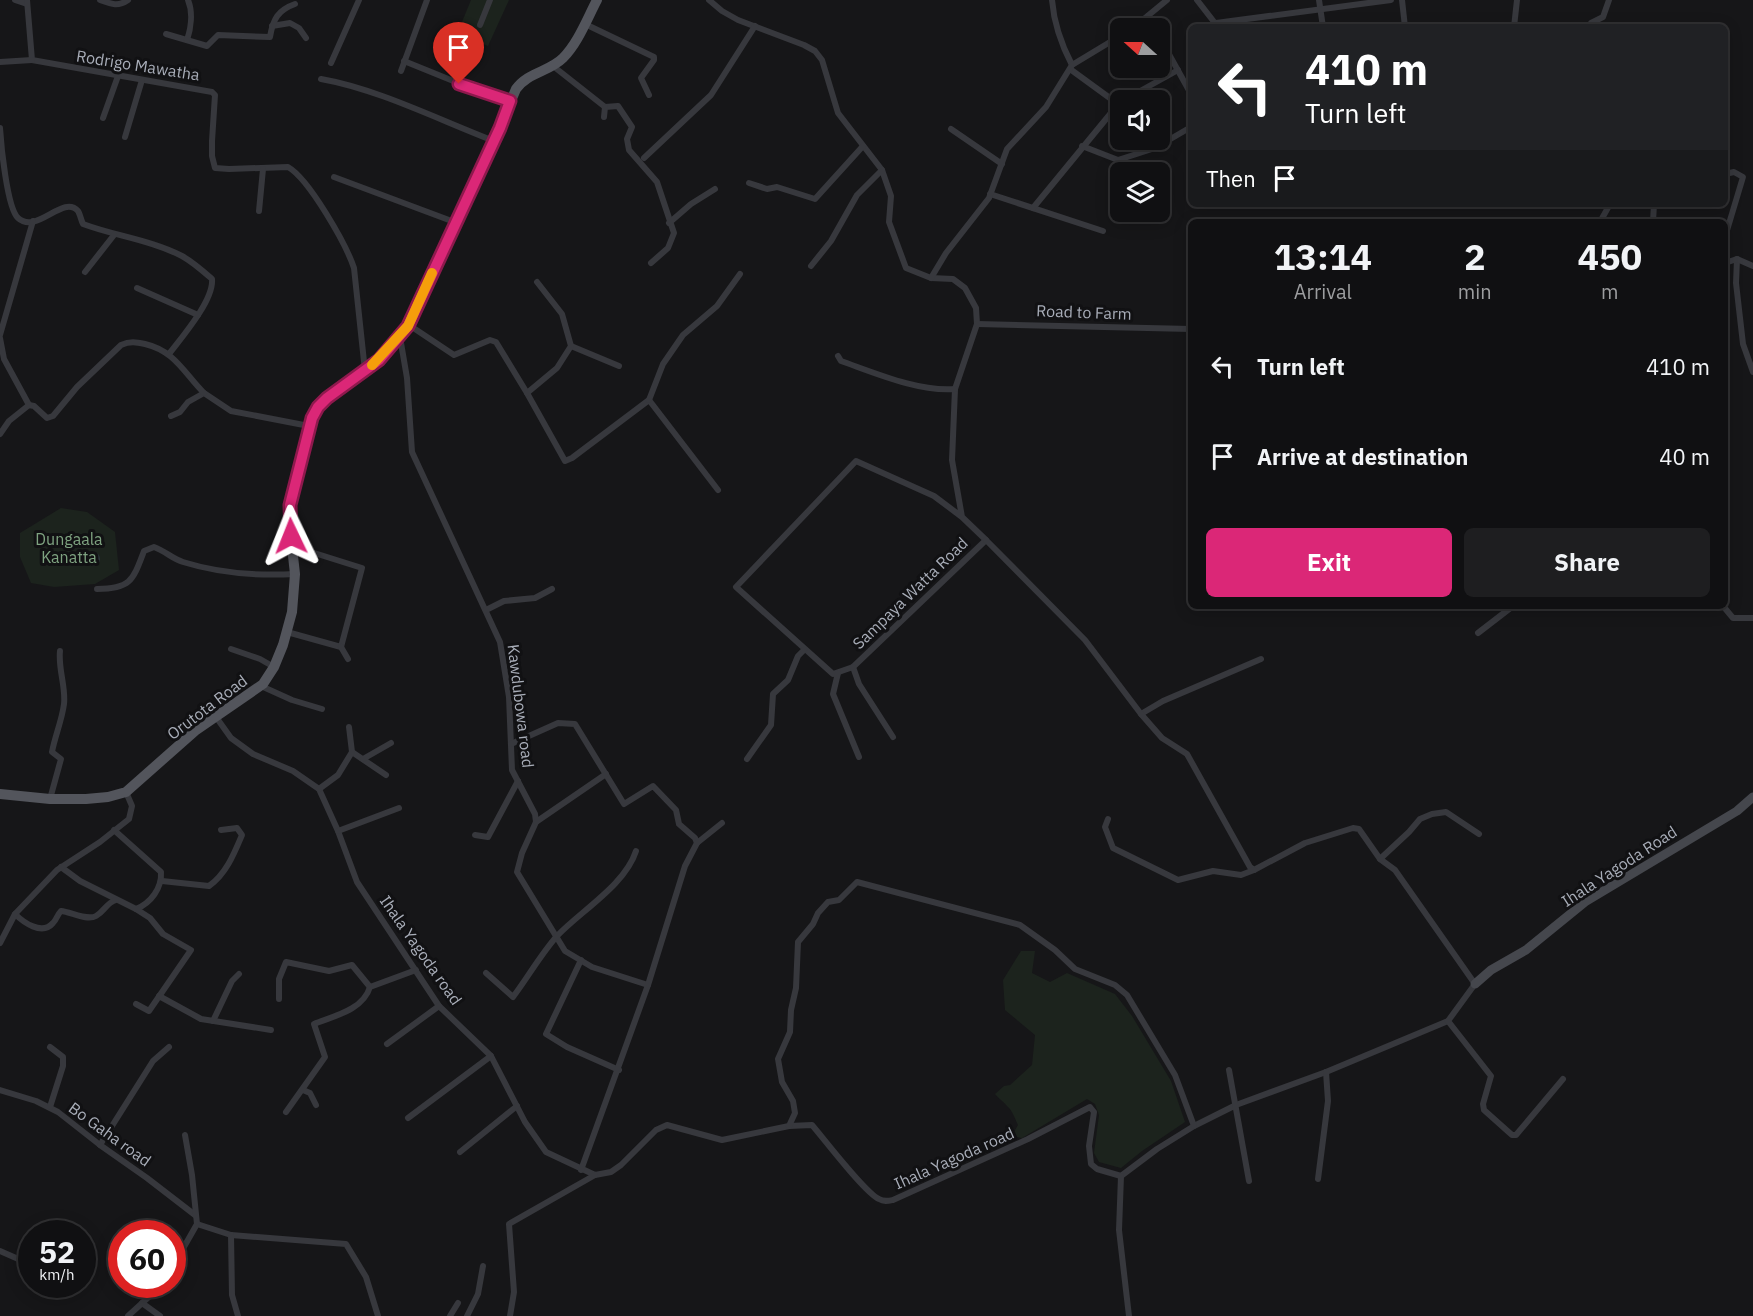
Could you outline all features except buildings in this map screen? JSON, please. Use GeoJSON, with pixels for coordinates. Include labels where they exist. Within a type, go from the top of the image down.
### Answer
{"type":"FeatureCollection","features":[{"type":"Feature","properties":{"kind":"main road","name":"Orutota Road"},"geometry":{"type":"LineString","coordinates":[[0,794],[50,799],[86,799],[108,797],[126,792],[195,731],[260,686],[274,668],[292,612],[295,574],[290,505],[309,426],[318,407],[327,398],[365,372],[409,325],[434,267],[495,141],[510,101],[522,80],[553,66],[564,57],[597,0]]}},
{"type":"Feature","properties":{"kind":"street"},"geometry":{"type":"LineString","coordinates":[[15,0],[27,2],[32,60]]}},
{"type":"Feature","properties":{"kind":"street"},"geometry":{"type":"LineString","coordinates":[[100,0],[115,5],[121,5],[128,0]]}},
{"type":"Feature","properties":{"kind":"street"},"geometry":{"type":"LineString","coordinates":[[187,40],[191,20],[188,0]]}},
{"type":"Feature","properties":{"kind":"street"},"geometry":{"type":"LineString","coordinates":[[331,63],[359,0]]}},
{"type":"Feature","properties":{"kind":"street"},"geometry":{"type":"LineString","coordinates":[[401,70],[427,0]]}},
{"type":"Feature","properties":{"kind":"street"},"geometry":{"type":"LineString","coordinates":[[480,25],[490,0]]}},
{"type":"Feature","properties":{"kind":"street"},"geometry":{"type":"LineString","coordinates":[[709,0],[722,11],[755,27],[815,51],[822,60],[838,113],[882,170],[891,196],[889,222],[906,268],[931,278],[953,279],[965,288],[976,308],[977,324]]}},
{"type":"Feature","properties":{"kind":"street"},"geometry":{"type":"LineString","coordinates":[[1052,0],[1053,20],[1071,67],[1110,94]]}},
{"type":"Feature","properties":{"kind":"street"},"geometry":{"type":"LineString","coordinates":[[1146,18],[1167,0]]}},
{"type":"Feature","properties":{"kind":"street"},"geometry":{"type":"LineString","coordinates":[[1197,0],[1216,24]]}},
{"type":"Feature","properties":{"kind":"street"},"geometry":{"type":"LineString","coordinates":[[1320,0],[1323,24]]}},
{"type":"Feature","properties":{"kind":"street"},"geometry":{"type":"LineString","coordinates":[[1223,24],[1320,8],[1391,0]]}},
{"type":"Feature","properties":{"kind":"street"},"geometry":{"type":"LineString","coordinates":[[1402,0],[1405,24]]}},
{"type":"Feature","properties":{"kind":"street"},"geometry":{"type":"LineString","coordinates":[[1514,24],[1517,0]]}},
{"type":"Feature","properties":{"kind":"street"},"geometry":{"type":"LineString","coordinates":[[1590,24],[1603,17],[1609,0]]}},
{"type":"Feature","properties":{"kind":"street"},"geometry":{"type":"LineString","coordinates":[[166,34],[207,46],[218,34],[270,37],[276,15],[284,8],[296,4]]}},
{"type":"Feature","properties":{"kind":"street"},"geometry":{"type":"LineString","coordinates":[[272,26],[290,23],[299,28],[306,38]]}},
{"type":"Feature","properties":{"kind":"street"},"geometry":{"type":"LineString","coordinates":[[585,24],[654,57],[641,78],[649,95]]}},
{"type":"Feature","properties":{"kind":"street"},"geometry":{"type":"LineString","coordinates":[[644,158],[711,95],[755,27]]}},
{"type":"Feature","properties":{"kind":"street"},"geometry":{"type":"LineString","coordinates":[[931,278],[946,253],[990,194],[1007,149],[1046,107],[1071,67],[1110,42]]}},
{"type":"Feature","properties":{"kind":"street"},"geometry":{"type":"LineString","coordinates":[[1170,56],[1188,88]]}},
{"type":"Feature","properties":{"kind":"street","name":"Rodrigo Mawatha"},"geometry":{"type":"LineString","coordinates":[[0,62],[32,60],[212,92],[215,95],[212,141],[215,168],[288,167],[296,172],[324,211],[344,246],[354,268],[365,372]]}},
{"type":"Feature","properties":{"kind":"street"},"geometry":{"type":"LineString","coordinates":[[404,61],[478,91],[510,101]]}},
{"type":"Feature","properties":{"kind":"street"},"geometry":{"type":"LineString","coordinates":[[553,66],[605,107],[618,106],[632,127],[627,139],[629,150],[657,182],[669,224],[674,233],[668,248],[651,263]]}},
{"type":"Feature","properties":{"kind":"street"},"geometry":{"type":"LineString","coordinates":[[1142,90],[1178,70]]}},
{"type":"Feature","properties":{"kind":"street"},"geometry":{"type":"LineString","coordinates":[[103,118],[118,76]]}},
{"type":"Feature","properties":{"kind":"street"},"geometry":{"type":"LineString","coordinates":[[321,79],[340,82],[373,93],[495,141]]}},
{"type":"Feature","properties":{"kind":"street"},"geometry":{"type":"LineString","coordinates":[[125,137],[142,80]]}},
{"type":"Feature","properties":{"kind":"street"},"geometry":{"type":"LineString","coordinates":[[604,117],[605,107]]}},
{"type":"Feature","properties":{"kind":"street"},"geometry":{"type":"LineString","coordinates":[[1033,208],[1110,115]]}},
{"type":"Feature","properties":{"kind":"street"},"geometry":{"type":"LineString","coordinates":[[0,128],[12,208],[18,218],[27,222],[33,221],[67,206],[72,207],[78,211],[83,224],[153,245],[182,257],[212,279],[213,286],[198,315],[169,354]]}},
{"type":"Feature","properties":{"kind":"street"},"geometry":{"type":"LineString","coordinates":[[951,129],[1002,164]]}},
{"type":"Feature","properties":{"kind":"street"},"geometry":{"type":"LineString","coordinates":[[1082,147],[1118,160],[1155,148],[1188,129]]}},
{"type":"Feature","properties":{"kind":"street"},"geometry":{"type":"LineString","coordinates":[[750,183],[767,189],[777,187],[815,199],[863,146]]}},
{"type":"Feature","properties":{"kind":"street"},"geometry":{"type":"LineString","coordinates":[[259,211],[263,169]]}},
{"type":"Feature","properties":{"kind":"street"},"geometry":{"type":"LineString","coordinates":[[811,266],[831,242],[857,195],[882,170]]}},
{"type":"Feature","properties":{"kind":"street"},"geometry":{"type":"LineString","coordinates":[[1728,173],[1734,172],[1743,177],[1728,227]]}},
{"type":"Feature","properties":{"kind":"street"},"geometry":{"type":"LineString","coordinates":[[334,177],[457,223]]}},
{"type":"Feature","properties":{"kind":"street"},"geometry":{"type":"LineString","coordinates":[[669,224],[692,204],[715,189]]}},
{"type":"Feature","properties":{"kind":"street"},"geometry":{"type":"LineString","coordinates":[[990,194],[1103,231]]}},
{"type":"Feature","properties":{"kind":"street"},"geometry":{"type":"LineString","coordinates":[[33,221],[0,337],[4,359],[29,405],[34,406],[47,418],[53,416],[77,387],[128,342],[148,345],[169,354],[204,393],[231,411],[309,426]]}},
{"type":"Feature","properties":{"kind":"street"},"geometry":{"type":"LineString","coordinates":[[86,272],[114,235]]}},
{"type":"Feature","properties":{"kind":"street"},"geometry":{"type":"LineString","coordinates":[[1728,262],[1737,259],[1753,266]]}},
{"type":"Feature","properties":{"kind":"street"},"geometry":{"type":"LineString","coordinates":[[1737,259],[1736,283],[1743,344],[1753,372]]}},
{"type":"Feature","properties":{"kind":"street"},"geometry":{"type":"LineString","coordinates":[[409,325],[454,355],[490,340],[496,342],[565,461],[649,400],[663,364],[683,335],[717,306],[740,274]]}},
{"type":"Feature","properties":{"kind":"street"},"geometry":{"type":"LineString","coordinates":[[527,393],[557,368],[571,346],[562,314],[537,282]]}},
{"type":"Feature","properties":{"kind":"street"},"geometry":{"type":"LineString","coordinates":[[136,288],[198,315]]}},
{"type":"Feature","properties":{"kind":"street","name":"Road to Farm"},"geometry":{"type":"LineString","coordinates":[[977,324],[1188,329]]}},
{"type":"Feature","properties":{"kind":"street","name":"Sampaya Watta Road"},"geometry":{"type":"LineString","coordinates":[[838,674],[853,667],[986,540],[962,517],[952,460],[956,389],[977,324]]}},
{"type":"Feature","properties":{"kind":"street","name":"Kawdubowa road"},"geometry":{"type":"LineString","coordinates":[[400,337],[407,378],[412,452],[500,642],[509,697],[512,770],[535,814],[536,822]]}},
{"type":"Feature","properties":{"kind":"street"},"geometry":{"type":"LineString","coordinates":[[571,346],[619,366]]}},
{"type":"Feature","properties":{"kind":"street"},"geometry":{"type":"LineString","coordinates":[[838,356],[841,361],[884,377],[942,390],[956,389]]}},
{"type":"Feature","properties":{"kind":"street"},"geometry":{"type":"LineString","coordinates":[[171,416],[180,412],[188,402],[204,393]]}},
{"type":"Feature","properties":{"kind":"street"},"geometry":{"type":"LineString","coordinates":[[649,400],[718,490]]}},
{"type":"Feature","properties":{"kind":"street"},"geometry":{"type":"LineString","coordinates":[[0,434],[9,421],[29,405]]}},
{"type":"Feature","properties":{"kind":"street"},"geometry":{"type":"LineString","coordinates":[[859,757],[833,694],[838,674],[833,674],[804,650],[736,587],[856,461],[934,495],[962,517]]}},
{"type":"Feature","properties":{"kind":"street"},"geometry":{"type":"LineString","coordinates":[[986,540],[1085,640],[1162,738],[1187,754],[1250,867],[1254,870]]}},
{"type":"Feature","properties":{"kind":"street"},"geometry":{"type":"LineString","coordinates":[[292,546],[362,568],[340,647]]}},
{"type":"Feature","properties":{"kind":"street"},"geometry":{"type":"LineString","coordinates":[[97,589],[126,585],[133,577],[144,551],[154,547],[199,568],[253,574],[295,574]]}},
{"type":"Feature","properties":{"kind":"street"},"geometry":{"type":"LineString","coordinates":[[486,609],[504,601],[535,598],[552,589]]}},
{"type":"Feature","properties":{"kind":"street"},"geometry":{"type":"LineString","coordinates":[[1478,633],[1510,609]]}},
{"type":"Feature","properties":{"kind":"street"},"geometry":{"type":"LineString","coordinates":[[1726,609],[1733,618],[1753,618]]}},
{"type":"Feature","properties":{"kind":"street"},"geometry":{"type":"LineString","coordinates":[[287,632],[340,647],[348,658]]}},
{"type":"Feature","properties":{"kind":"street"},"geometry":{"type":"LineString","coordinates":[[231,649],[260,659],[274,668]]}},
{"type":"Feature","properties":{"kind":"street"},"geometry":{"type":"LineString","coordinates":[[747,759],[771,725],[773,694],[788,680],[798,656],[804,650]]}},
{"type":"Feature","properties":{"kind":"street"},"geometry":{"type":"LineString","coordinates":[[50,799],[61,759],[52,752],[64,705],[59,662],[60,651]]}},
{"type":"Feature","properties":{"kind":"street"},"geometry":{"type":"LineString","coordinates":[[1141,714],[1163,701],[1261,659]]}},
{"type":"Feature","properties":{"kind":"street"},"geometry":{"type":"LineString","coordinates":[[853,667],[859,684],[893,736]]}},
{"type":"Feature","properties":{"kind":"street"},"geometry":{"type":"LineString","coordinates":[[260,686],[292,700],[322,709]]}},
{"type":"Feature","properties":{"kind":"street"},"geometry":{"type":"LineString","coordinates":[[216,717],[231,738],[253,754],[293,771],[319,789],[338,775],[352,752],[349,727]]}},
{"type":"Feature","properties":{"kind":"street"},"geometry":{"type":"LineString","coordinates":[[511,744],[558,723],[575,724],[624,804],[653,786],[676,810],[679,825],[695,838],[697,843]]}},
{"type":"Feature","properties":{"kind":"street"},"geometry":{"type":"LineString","coordinates":[[363,759],[391,743]]}},
{"type":"Feature","properties":{"kind":"street"},"geometry":{"type":"LineString","coordinates":[[352,752],[386,775]]}},
{"type":"Feature","properties":{"kind":"street"},"geometry":{"type":"LineString","coordinates":[[606,774],[536,822],[522,852],[517,872],[565,951],[592,967],[648,985]]}},
{"type":"Feature","properties":{"kind":"street"},"geometry":{"type":"LineString","coordinates":[[475,835],[488,837],[519,781]]}},
{"type":"Feature","properties":{"kind":"street","name":"Ihala Yagoda road"},"geometry":{"type":"LineString","coordinates":[[319,789],[357,882],[439,1006],[491,1056],[525,1122],[546,1152],[582,1170],[595,1175],[611,1172],[621,1166],[656,1130],[667,1125],[722,1140],[789,1126],[812,1125],[877,1199],[885,1201],[893,1200],[1028,1139],[1090,1107],[1094,1112],[1089,1146],[1091,1164],[1097,1169],[1121,1176]]}},
{"type":"Feature","properties":{"kind":"street"},"geometry":{"type":"LineString","coordinates":[[0,943],[15,914],[61,867],[126,822],[131,815],[132,806],[126,792]]}},
{"type":"Feature","properties":{"kind":"street","name":"Ihala Yagoda Road"},"geometry":{"type":"LineString","coordinates":[[1475,984],[1491,970],[1526,950],[1585,902],[1737,811],[1753,797]]}},
{"type":"Feature","properties":{"kind":"street"},"geometry":{"type":"LineString","coordinates":[[338,831],[399,808]]}},
{"type":"Feature","properties":{"kind":"street"},"geometry":{"type":"LineString","coordinates":[[1380,859],[1420,819],[1432,814],[1446,812],[1479,834]]}},
{"type":"Feature","properties":{"kind":"street"},"geometry":{"type":"LineString","coordinates":[[1108,819],[1105,826],[1113,848],[1178,880],[1212,871],[1241,875],[1305,843],[1353,828],[1359,829],[1380,859],[1395,870],[1475,984],[1448,1021],[1326,1072],[1236,1105],[1194,1126],[1157,1149],[1121,1176],[1119,1230],[1130,1316]]}},
{"type":"Feature","properties":{"kind":"street"},"geometry":{"type":"LineString","coordinates":[[582,1170],[648,985],[685,866],[697,843],[722,823]]}},
{"type":"Feature","properties":{"kind":"street"},"geometry":{"type":"LineString","coordinates":[[162,881],[209,886],[216,881],[232,859],[242,836],[237,828],[221,831]]}},
{"type":"Feature","properties":{"kind":"street"},"geometry":{"type":"LineString","coordinates":[[114,831],[161,872],[162,881],[156,894],[136,909]]}},
{"type":"Feature","properties":{"kind":"street"},"geometry":{"type":"LineString","coordinates":[[486,973],[513,997],[557,937],[615,883],[632,863],[636,851]]}},
{"type":"Feature","properties":{"kind":"street"},"geometry":{"type":"LineString","coordinates":[[61,867],[80,881],[136,909],[150,918],[163,934],[191,950],[149,1011],[136,1005]]}},
{"type":"Feature","properties":{"kind":"street"},"geometry":{"type":"LineString","coordinates":[[789,1126],[795,1118],[795,1113],[793,1101],[782,1082],[778,1059],[790,1032],[791,1010],[796,988],[798,942],[813,924],[818,912],[828,902],[839,900],[857,882],[1020,925],[1055,950],[1075,969],[1115,985],[1127,995],[1175,1075],[1194,1126]]}},
{"type":"Feature","properties":{"kind":"street"},"geometry":{"type":"LineString","coordinates":[[15,914],[28,925],[48,926],[54,923],[61,911],[91,917],[97,916],[110,902],[117,900]]}},
{"type":"Feature","properties":{"kind":"street"},"geometry":{"type":"LineString","coordinates":[[581,960],[546,1034],[567,1047],[619,1070]]}},
{"type":"Feature","properties":{"kind":"street"},"geometry":{"type":"LineString","coordinates":[[279,999],[279,979],[286,962],[329,971],[352,965],[370,987]]}},
{"type":"Feature","properties":{"kind":"street"},"geometry":{"type":"LineString","coordinates":[[370,987],[416,970]]}},
{"type":"Feature","properties":{"kind":"street"},"geometry":{"type":"LineString","coordinates":[[213,1021],[232,981],[239,974]]}},
{"type":"Feature","properties":{"kind":"street"},"geometry":{"type":"LineString","coordinates":[[286,1112],[326,1057],[314,1024],[359,1005],[368,996],[370,987]]}},
{"type":"Feature","properties":{"kind":"street"},"geometry":{"type":"LineString","coordinates":[[159,996],[201,1018],[271,1030]]}},
{"type":"Feature","properties":{"kind":"street"},"geometry":{"type":"LineString","coordinates":[[387,1044],[439,1006]]}},
{"type":"Feature","properties":{"kind":"street"},"geometry":{"type":"LineString","coordinates":[[1448,1021],[1491,1076],[1483,1104],[1484,1110],[1512,1135],[1516,1135],[1563,1079]]}},
{"type":"Feature","properties":{"kind":"street"},"geometry":{"type":"LineString","coordinates":[[50,1047],[63,1057],[63,1066],[50,1107]]}},
{"type":"Feature","properties":{"kind":"street"},"geometry":{"type":"LineString","coordinates":[[100,1145],[153,1061],[169,1047]]}},
{"type":"Feature","properties":{"kind":"street"},"geometry":{"type":"LineString","coordinates":[[408,1118],[491,1056]]}},
{"type":"Feature","properties":{"kind":"street"},"geometry":{"type":"LineString","coordinates":[[1229,1070],[1249,1181]]}},
{"type":"Feature","properties":{"kind":"street"},"geometry":{"type":"LineString","coordinates":[[1318,1179],[1328,1101],[1326,1072]]}},
{"type":"Feature","properties":{"kind":"street","name":"Bo Gaha road"},"geometry":{"type":"LineString","coordinates":[[0,1090],[50,1107],[195,1215]]}},
{"type":"Feature","properties":{"kind":"street"},"geometry":{"type":"LineString","coordinates":[[303,1090],[310,1093],[316,1105]]}},
{"type":"Feature","properties":{"kind":"street"},"geometry":{"type":"LineString","coordinates":[[460,1152],[517,1106]]}},
{"type":"Feature","properties":{"kind":"street"},"geometry":{"type":"LineString","coordinates":[[185,1135],[197,1224],[186,1243]]}},
{"type":"Feature","properties":{"kind":"street"},"geometry":{"type":"LineString","coordinates":[[510,1316],[514,1292],[509,1224],[595,1175]]}},
{"type":"Feature","properties":{"kind":"street"},"geometry":{"type":"LineString","coordinates":[[197,1224],[231,1235],[346,1244],[366,1277],[378,1316]]}},
{"type":"Feature","properties":{"kind":"street"},"geometry":{"type":"LineString","coordinates":[[231,1235],[232,1295],[238,1316]]}},
{"type":"Feature","properties":{"kind":"street"},"geometry":{"type":"LineString","coordinates":[[0,1251],[18,1259]]}},
{"type":"Feature","properties":{"kind":"street"},"geometry":{"type":"LineString","coordinates":[[467,1316],[478,1294],[483,1266]]}},
{"type":"Feature","properties":{"kind":"street"},"geometry":{"type":"LineString","coordinates":[[128,1316],[148,1298]]}},
{"type":"Feature","properties":{"kind":"street"},"geometry":{"type":"LineString","coordinates":[[142,1303],[160,1316]]}},
{"type":"Feature","properties":{"kind":"street"},"geometry":{"type":"LineString","coordinates":[[450,1316],[458,1303]]}},
{"type":"Feature","properties":{"kind":"green space"},"geometry":{"type":"Polygon","coordinates":[[[471,0],[509,0],[488,46],[457,34],[471,0]]]}},
{"type":"Feature","properties":{"kind":"green space","name":"Dungaala Kanatta"},"geometry":{"type":"Polygon","coordinates":[[[61,508],[87,512],[115,532],[119,570],[95,584],[54,587],[31,583],[20,557],[20,533],[61,508]]]}},
{"type":"Feature","properties":{"kind":"green space"},"geometry":{"type":"Polygon","coordinates":[[[1021,951],[1035,951],[1032,973],[1050,982],[1067,973],[1115,994],[1132,1016],[1171,1081],[1185,1122],[1121,1168],[1099,1162],[1094,1153],[1099,1115],[1095,1104],[1087,1099],[1022,1138],[1016,1137],[1014,1132],[1018,1125],[1009,1108],[995,1094],[1004,1086],[1010,1085],[1032,1065],[1035,1035],[1005,1010],[1003,980],[1021,951]]]}},
{"type":"Feature","properties":{"kind":"shaded area"},"geometry":{"type":"Polygon","coordinates":[[[93,552],[98,554],[100,559],[98,564],[93,566],[88,564],[86,559],[88,554],[93,552]]]}},
{"type":"Feature","properties":{"kind":"slow traffic"},"geometry":{"type":"LineString","coordinates":[[372,365],[408,326],[432,273]]}},
{"type":"Feature","properties":{"kind":"route"},"geometry":{"type":"LineString","coordinates":[[291,536],[290,505],[312,418],[327,398],[379,360],[408,326],[500,128],[510,101],[459,84]]}}]}
